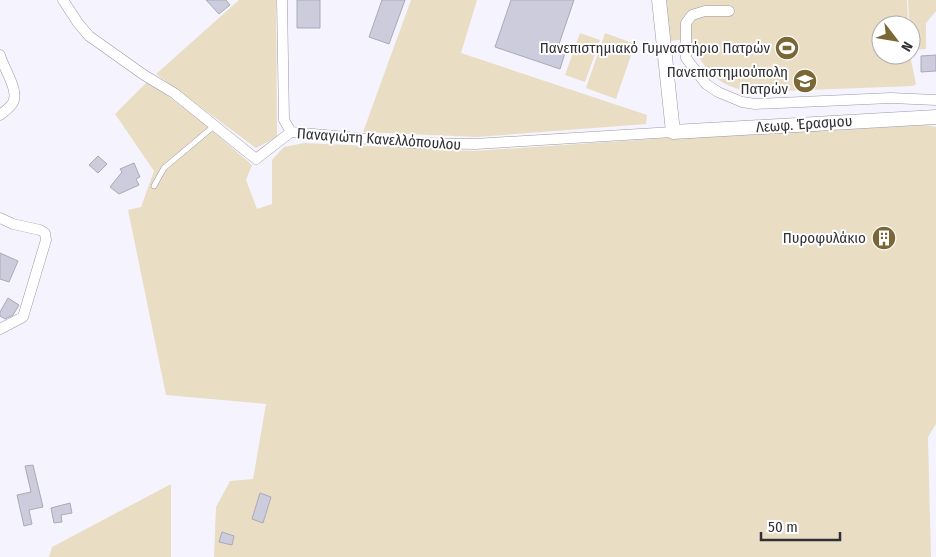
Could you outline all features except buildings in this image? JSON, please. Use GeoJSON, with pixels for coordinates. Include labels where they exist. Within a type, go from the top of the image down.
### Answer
{"type":"FeatureCollection","features":[{"type":"Feature","properties":{"kind":"street","name":"Παναγιώτη Κανελλόπουλου"},"geometry":{"type":"LineString","coordinates":[[63,0],[89,36],[144,75],[174,93],[256,159],[291,132],[307,135],[412,143],[475,144],[673,132]]}},
{"type":"Feature","properties":{"kind":"street"},"geometry":{"type":"LineString","coordinates":[[282,0],[284,120],[291,132]]}},
{"type":"Feature","properties":{"kind":"street"},"geometry":{"type":"LineString","coordinates":[[659,0],[673,132]]}},
{"type":"Feature","properties":{"kind":"street"},"geometry":{"type":"LineString","coordinates":[[729,11],[705,11],[692,15],[686,23],[686,58],[706,84],[724,95],[742,102],[755,104],[891,98],[936,100]]}},
{"type":"Feature","properties":{"kind":"street"},"geometry":{"type":"LineString","coordinates":[[0,55],[14,88],[15,97],[13,103],[0,115]]}},
{"type":"Feature","properties":{"kind":"street","name":"Λεωφ. Έρασμου"},"geometry":{"type":"LineString","coordinates":[[673,132],[936,117]]}},
{"type":"Feature","properties":{"kind":"street"},"geometry":{"type":"LineString","coordinates":[[0,218],[13,224],[40,230],[45,233],[46,240],[23,316],[0,329]]}},
{"type":"Feature","properties":{"kind":"lane"},"geometry":{"type":"LineString","coordinates":[[154,186],[164,168],[214,126]]}},
{"type":"Feature","properties":{"kind":"shaded area"},"geometry":{"type":"Polygon","coordinates":[[[239,0],[276,0],[277,137],[256,148],[156,74],[239,0]]]}},
{"type":"Feature","properties":{"kind":"shaded area"},"geometry":{"type":"Polygon","coordinates":[[[411,0],[477,0],[461,53],[647,115],[646,124],[477,137],[363,132],[411,0]]]}},
{"type":"Feature","properties":{"kind":"shaded area","name":"Πανεπιστημιακό Γυμναστήριο Πατρών"},"geometry":{"type":"Polygon","coordinates":[[[665,0],[907,0],[908,15],[871,15],[871,65],[912,65],[916,84],[913,86],[752,92],[728,85],[712,75],[688,39],[669,41],[665,0]]]}},
{"type":"Feature","properties":{"kind":"shaded area"},"geometry":{"type":"Polygon","coordinates":[[[908,0],[936,0],[936,11],[926,23],[926,49],[921,49],[921,15],[909,15],[908,0]]]}},
{"type":"Feature","properties":{"kind":"shaded area"},"geometry":{"type":"Polygon","coordinates":[[[580,33],[600,40],[585,82],[565,75],[580,33]]]}},
{"type":"Feature","properties":{"kind":"shaded area"},"geometry":{"type":"Polygon","coordinates":[[[605,33],[635,44],[616,99],[586,88],[605,33]]]}},
{"type":"Feature","properties":{"kind":"shaded area"},"geometry":{"type":"Polygon","coordinates":[[[148,81],[201,121],[252,165],[246,180],[257,209],[272,204],[272,160],[284,147],[304,143],[473,151],[680,137],[927,125],[936,127],[936,424],[928,437],[931,557],[214,557],[216,507],[230,481],[253,479],[266,404],[166,395],[128,210],[141,207],[154,171],[115,114],[148,81]]]}},
{"type":"Feature","properties":{"kind":"shaded area"},"geometry":{"type":"Polygon","coordinates":[[[171,484],[171,557],[49,557],[52,547],[171,484]]]}},
{"type":"Feature","properties":{"kind":"place","name":"Πανεπιστημιακό Γυμναστήριο Πατρών"},"geometry":{"type":"Point","coordinates":[787,48]}},
{"type":"Feature","properties":{"kind":"place","name":"Πανεπιστημιούπολη Πατρών"},"geometry":{"type":"Point","coordinates":[805,81]}},
{"type":"Feature","properties":{"kind":"place","name":"Πυροφυλάκιο"},"geometry":{"type":"Point","coordinates":[884,238]}}]}
